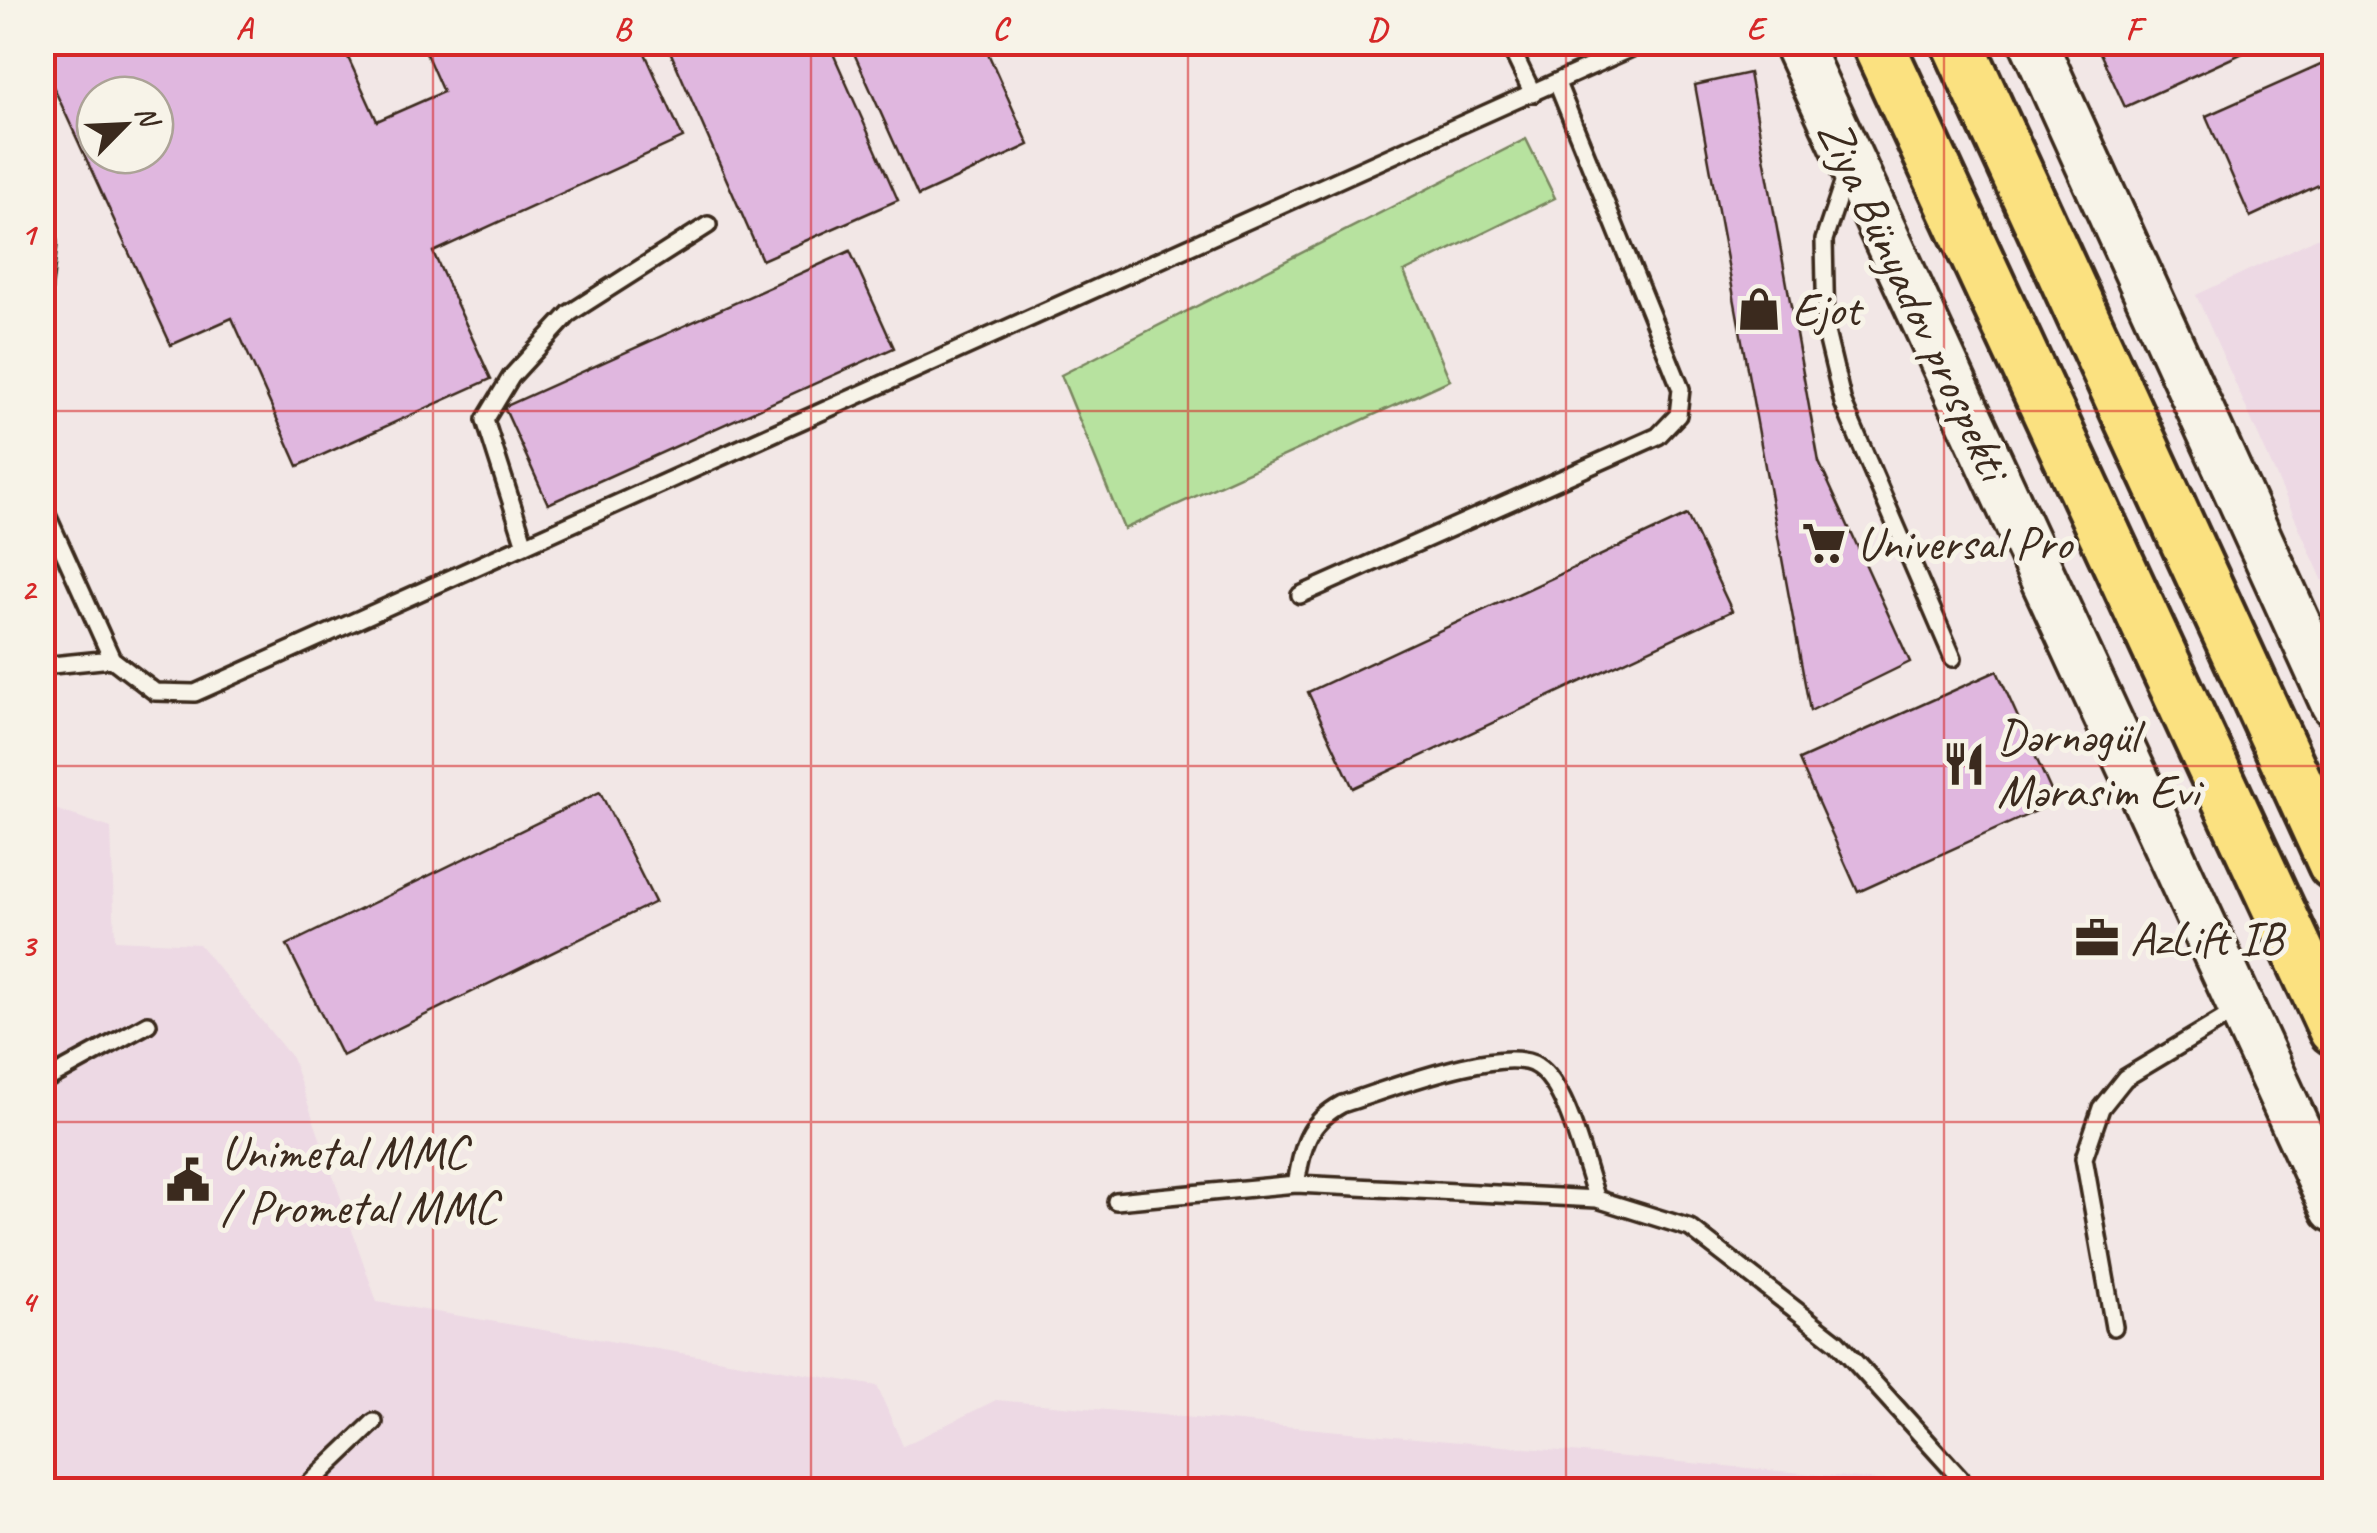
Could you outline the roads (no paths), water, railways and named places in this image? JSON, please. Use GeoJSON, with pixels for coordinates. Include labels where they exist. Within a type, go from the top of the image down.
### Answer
{"type":"FeatureCollection","features":[{"type":"Feature","properties":{"kind":"main road","name":"Ziya Bünyadov prospekti"},"geometry":{"type":"LineString","coordinates":[[1796,42],[2334,1209]]}},
{"type":"Feature","properties":{"kind":"main road","name":"Ziya Bünyadov prospekti"},"geometry":{"type":"LineString","coordinates":[[1877,42],[2334,1029]]}},
{"type":"Feature","properties":{"kind":"main road"},"geometry":{"type":"LineString","coordinates":[[1957,42],[2334,864]]}},
{"type":"Feature","properties":{"kind":"main road"},"geometry":{"type":"LineString","coordinates":[[2034,42],[2334,704]]}},
{"type":"Feature","properties":{"kind":"lane"},"geometry":{"type":"LineString","coordinates":[[1508,42],[1533,94]]}},
{"type":"Feature","properties":{"kind":"lane"},"geometry":{"type":"LineString","coordinates":[[42,504],[112,659],[155,692],[196,693],[1645,42]]}},
{"type":"Feature","properties":{"kind":"lane"},"geometry":{"type":"LineString","coordinates":[[1300,595],[1658,436],[1678,415],[1681,389],[1558,83]]}},
{"type":"Feature","properties":{"kind":"lane"},"geometry":{"type":"LineString","coordinates":[[1851,161],[1824,240],[1826,332],[1849,418],[1954,658]]}},
{"type":"Feature","properties":{"kind":"lane"},"geometry":{"type":"LineString","coordinates":[[526,545],[485,420],[511,376],[570,313],[708,224]]}},
{"type":"Feature","properties":{"kind":"lane"},"geometry":{"type":"LineString","coordinates":[[42,225],[48,243],[42,294]]}},
{"type":"Feature","properties":{"kind":"lane"},"geometry":{"type":"LineString","coordinates":[[42,666],[112,659]]}},
{"type":"Feature","properties":{"kind":"lane"},"geometry":{"type":"LineString","coordinates":[[2114,1327],[2084,1158],[2101,1108],[2125,1078],[2242,1008]]}},
{"type":"Feature","properties":{"kind":"lane"},"geometry":{"type":"LineString","coordinates":[[42,1082],[148,1024]]}},
{"type":"Feature","properties":{"kind":"lane"},"geometry":{"type":"LineString","coordinates":[[1296,1184],[1304,1141],[1319,1117],[1342,1104],[1502,1058],[1536,1065],[1560,1093],[1596,1199]]}},
{"type":"Feature","properties":{"kind":"lane"},"geometry":{"type":"LineString","coordinates":[[1116,1201],[1296,1184],[1596,1199],[1690,1228],[1838,1342],[1971,1490]]}},
{"type":"Feature","properties":{"kind":"lane"},"geometry":{"type":"LineString","coordinates":[[303,1490],[374,1422]]}},
{"type":"Feature","properties":{"kind":"place","name":"Ejot"},"geometry":{"type":"Point","coordinates":[1759,309]}},
{"type":"Feature","properties":{"kind":"place","name":"Universal Pro"},"geometry":{"type":"Point","coordinates":[1824,543]}},
{"type":"Feature","properties":{"kind":"place","name":"Dərnəgül Mərasim Evi"},"geometry":{"type":"Point","coordinates":[1964,764]}},
{"type":"Feature","properties":{"kind":"place","name":"AzLift IB"},"geometry":{"type":"Point","coordinates":[2097,938]}},
{"type":"Feature","properties":{"kind":"place","name":"Unimetal MMC / Prometal MMC"},"geometry":{"type":"Point","coordinates":[188,1180]}}]}
